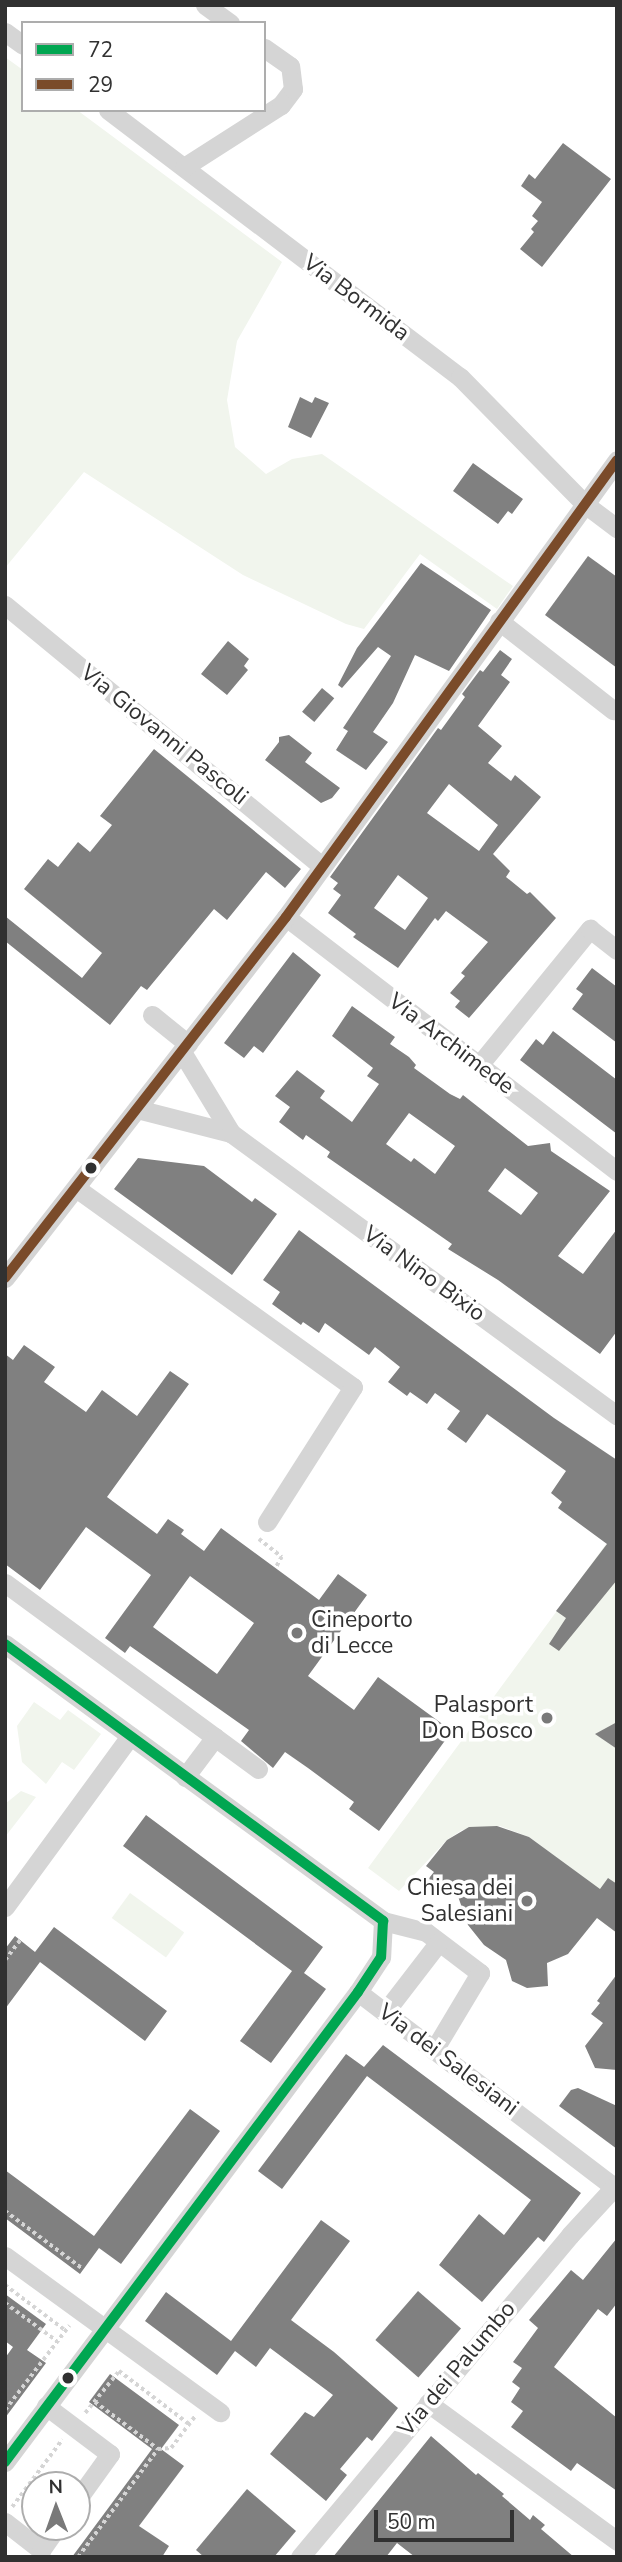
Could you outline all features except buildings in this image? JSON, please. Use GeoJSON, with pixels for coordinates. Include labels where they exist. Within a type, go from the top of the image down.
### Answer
{"type":"FeatureCollection","features":[{"type":"Feature","properties":{"kind":"street"},"geometry":{"type":"LineString","coordinates":[[205,5],[227,21]]}},
{"type":"Feature","properties":{"kind":"street"},"geometry":{"type":"LineString","coordinates":[[5,32],[21,44]]}},
{"type":"Feature","properties":{"kind":"street"},"geometry":{"type":"LineString","coordinates":[[184,167],[281,105],[292,89],[290,66],[266,49]]}},
{"type":"Feature","properties":{"kind":"street","name":"Via Bormida"},"geometry":{"type":"LineString","coordinates":[[111,112],[460,377],[586,505],[617,528]]}},
{"type":"Feature","properties":{"kind":"street"},"geometry":{"type":"LineString","coordinates":[[5,1278],[286,917],[617,460]]}},
{"type":"Feature","properties":{"kind":"street","name":"Via Giovanni Pascoli"},"geometry":{"type":"LineString","coordinates":[[5,605],[323,866]]}},
{"type":"Feature","properties":{"kind":"street"},"geometry":{"type":"LineString","coordinates":[[499,621],[613,710]]}},
{"type":"Feature","properties":{"kind":"street","name":"Via Archimede"},"geometry":{"type":"LineString","coordinates":[[286,917],[617,1171]]}},
{"type":"Feature","properties":{"kind":"street"},"geometry":{"type":"LineString","coordinates":[[479,1065],[590,929],[617,950]]}},
{"type":"Feature","properties":{"kind":"street","name":"Via Nino Bixio"},"geometry":{"type":"LineString","coordinates":[[152,1015],[185,1048],[231,1133]]}},
{"type":"Feature","properties":{"kind":"street","name":"Via Nino Bixio"},"geometry":{"type":"LineString","coordinates":[[137,1109],[231,1133],[617,1415]]}},
{"type":"Feature","properties":{"kind":"street"},"geometry":{"type":"LineString","coordinates":[[76,1188],[354,1387],[267,1522]]}},
{"type":"Feature","properties":{"kind":"street"},"geometry":{"type":"LineString","coordinates":[[5,1583],[258,1769]]}},
{"type":"Feature","properties":{"kind":"street"},"geometry":{"type":"LineString","coordinates":[[5,1644],[383,1921],[426,1932],[480,1973],[434,2050]]}},
{"type":"Feature","properties":{"kind":"street"},"geometry":{"type":"LineString","coordinates":[[9,1894],[130,1737]]}},
{"type":"Feature","properties":{"kind":"street"},"geometry":{"type":"LineString","coordinates":[[186,1777],[215,1737]]}},
{"type":"Feature","properties":{"kind":"street","name":"Via dei Salesiani"},"geometry":{"type":"LineString","coordinates":[[383,1921],[381,1956],[358,1992],[615,2186]]}},
{"type":"Feature","properties":{"kind":"street"},"geometry":{"type":"LineString","coordinates":[[385,2012],[439,1942]]}},
{"type":"Feature","properties":{"kind":"street"},"geometry":{"type":"LineString","coordinates":[[5,2462],[358,1992]]}},
{"type":"Feature","properties":{"kind":"street","name":"Via dei Palumbo"},"geometry":{"type":"LineString","coordinates":[[300,2557],[570,2235],[615,2186]]}},
{"type":"Feature","properties":{"kind":"street"},"geometry":{"type":"LineString","coordinates":[[5,2256],[213,2407]]}},
{"type":"Feature","properties":{"kind":"street"},"geometry":{"type":"LineString","coordinates":[[428,2403],[617,2541]]}},
{"type":"Feature","properties":{"kind":"street"},"geometry":{"type":"LineString","coordinates":[[46,2406],[110,2454],[91,2480]]}},
{"type":"Feature","properties":{"kind":"street"},"geometry":{"type":"LineString","coordinates":[[5,2522],[21,2534]]}},
{"type":"Feature","properties":{"kind":"street"},"geometry":{"type":"LineString","coordinates":[[29,2541],[41,2550],[47,2541]]}},
{"type":"Feature","properties":{"kind":"path"},"geometry":{"type":"LineString","coordinates":[[267,1522],[258,1539],[282,1557],[276,1568]]}},
{"type":"Feature","properties":{"kind":"path"},"geometry":{"type":"LineString","coordinates":[[5,1960],[20,1940]]}},
{"type":"Feature","properties":{"kind":"path"},"geometry":{"type":"LineString","coordinates":[[5,2211],[83,2269]]}},
{"type":"Feature","properties":{"kind":"path"},"geometry":{"type":"LineString","coordinates":[[5,2285],[65,2330]]}},
{"type":"Feature","properties":{"kind":"path"},"geometry":{"type":"LineString","coordinates":[[5,2303],[57,2341]]}},
{"type":"Feature","properties":{"kind":"path"},"geometry":{"type":"LineString","coordinates":[[5,2410],[13,2403],[81,2310]]}},
{"type":"Feature","properties":{"kind":"path"},"geometry":{"type":"LineString","coordinates":[[5,2516],[73,2426],[119,2371],[189,2424]]}},
{"type":"Feature","properties":{"kind":"path"},"geometry":{"type":"LineString","coordinates":[[95,2402],[158,2449],[171,2448],[189,2424],[213,2407]]}},
{"type":"Feature","properties":{"kind":"path"},"geometry":{"type":"LineString","coordinates":[[78,2557],[158,2449]]}},
{"type":"Feature","properties":{"kind":"shaded area"},"geometry":{"type":"Polygon","coordinates":[[[5,57],[21,69],[21,112],[80,112],[282,262],[237,341],[227,400],[235,447],[266,474],[292,459],[322,454],[513,586],[497,609],[420,554],[364,629],[346,624],[243,575],[84,472],[5,568],[5,57]]]}},
{"type":"Feature","properties":{"kind":"shaded area","name":"Palasport Don Bosco"},"geometry":{"type":"Polygon","coordinates":[[[606,1544],[617,1551],[617,1933],[585,1909],[599,1889],[529,1837],[500,1826],[462,1830],[447,1840],[399,1891],[368,1868],[606,1544]]]}},
{"type":"Feature","properties":{"kind":"shaded area"},"geometry":{"type":"Polygon","coordinates":[[[34,1702],[60,1720],[68,1710],[101,1734],[74,1770],[62,1762],[46,1784],[22,1762],[17,1726],[34,1702]]]}},
{"type":"Feature","properties":{"kind":"shaded area"},"geometry":{"type":"Polygon","coordinates":[[[21,1791],[36,1797],[5,1837],[5,1804],[21,1791]]]}},
{"type":"Feature","properties":{"kind":"shaded area"},"geometry":{"type":"Polygon","coordinates":[[[130,1893],[184,1932],[166,1957],[112,1918],[130,1893]]]}},
{"type":"Feature","properties":{"kind":"transit line","name":"29"},"geometry":{"type":"LineString","coordinates":[[5,1278],[286,917],[617,460]]}},
{"type":"Feature","properties":{"kind":"transit line","name":"72"},"geometry":{"type":"LineString","coordinates":[[5,1644],[383,1921],[381,1957],[358,1992],[5,2462]]}},
{"type":"Feature","properties":{"kind":"place","name":"Cineporto di Lecce"},"geometry":{"type":"Point","coordinates":[297,1633]}},
{"type":"Feature","properties":{"kind":"place","name":"Palasport Don Bosco"},"geometry":{"type":"Point","coordinates":[547,1718]}},
{"type":"Feature","properties":{"kind":"place","name":"Chiesa dei Salesiani"},"geometry":{"type":"Point","coordinates":[527,1901]}}]}
